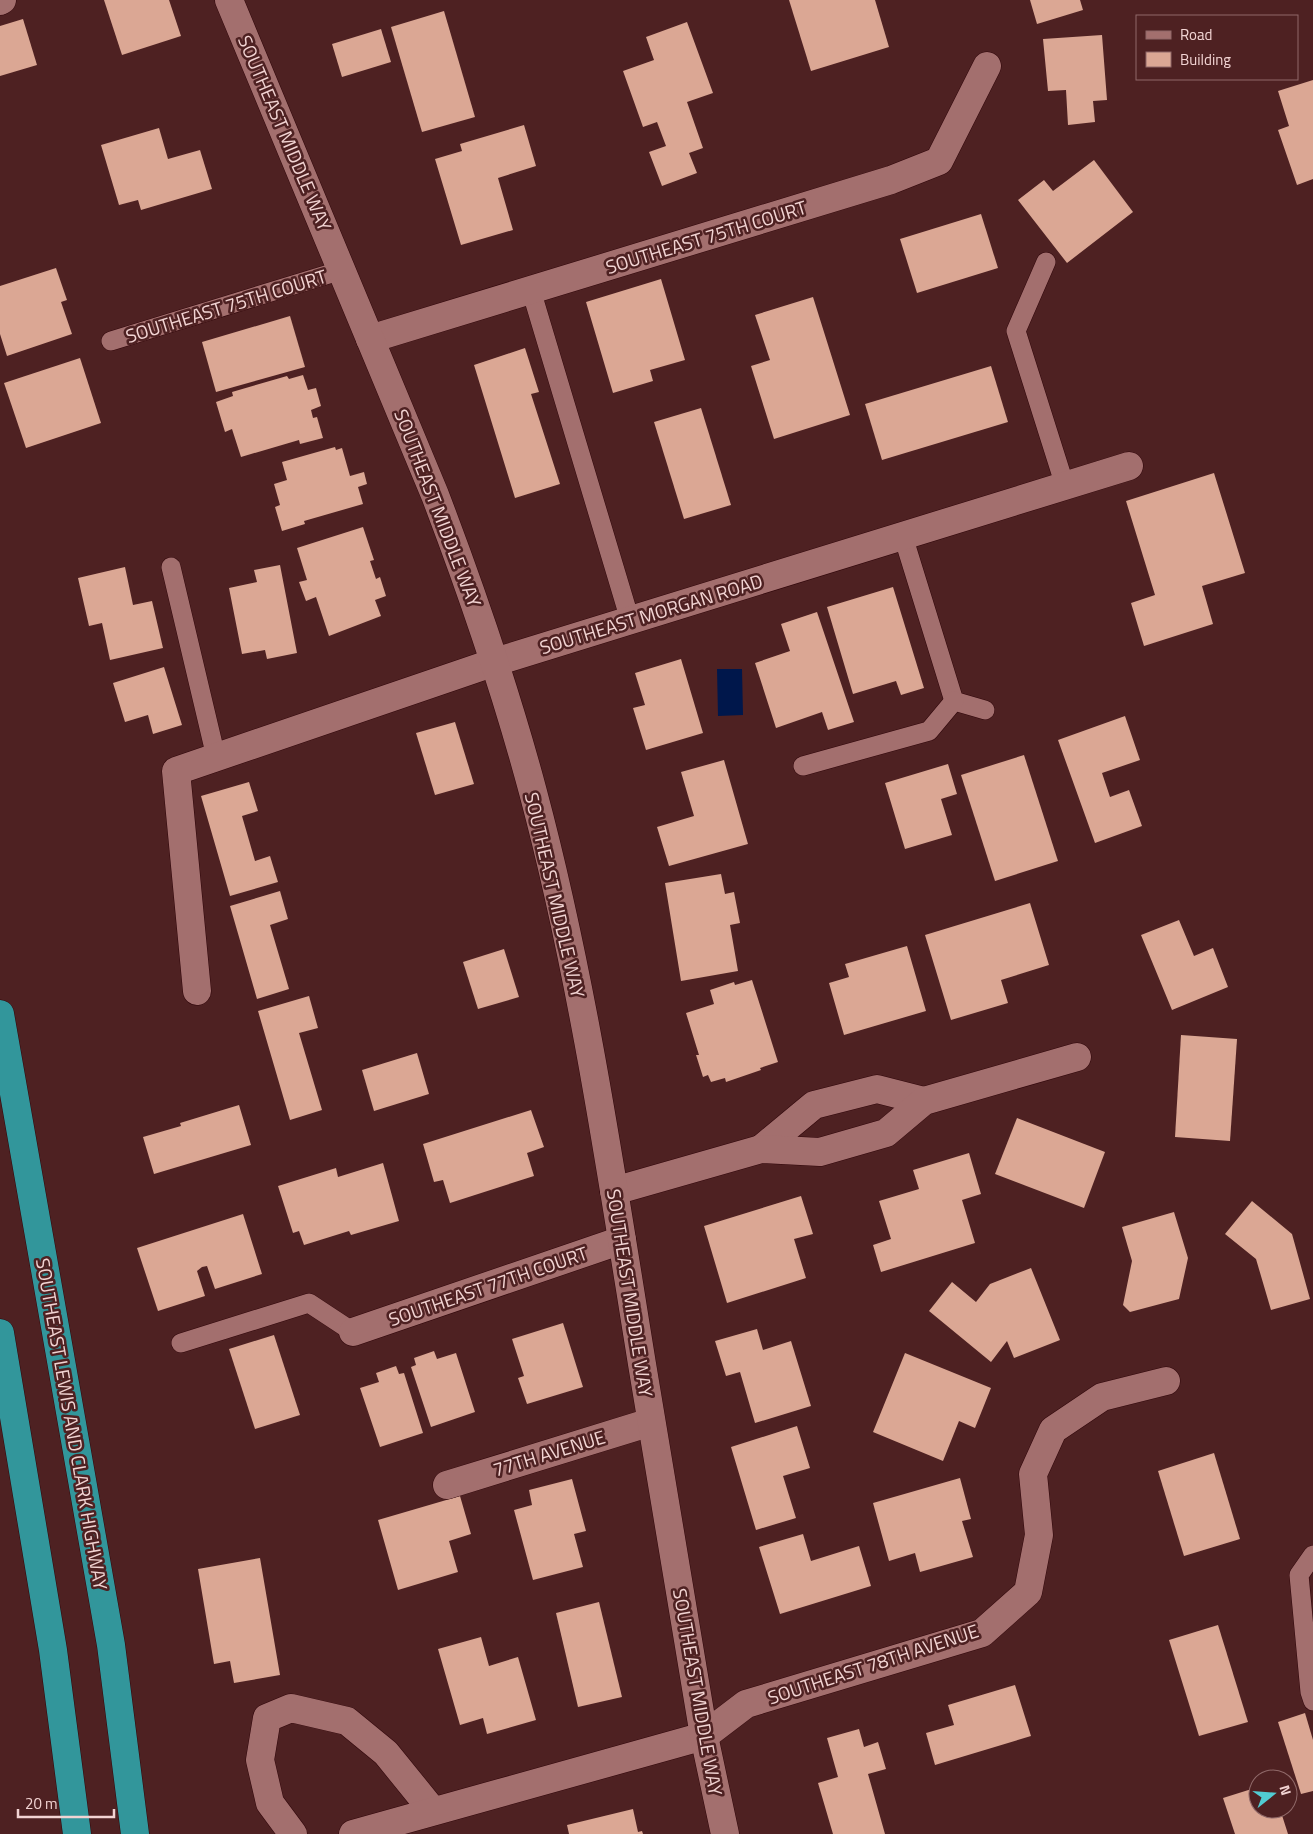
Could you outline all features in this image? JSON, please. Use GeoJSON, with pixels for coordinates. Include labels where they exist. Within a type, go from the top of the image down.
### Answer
{"type":"FeatureCollection","features":[{"type":"Feature","properties":{"kind":"highway","name":"SOUTHEAST LEWIS AND CLARK HIGHWAY"},"geometry":{"type":"LineString","coordinates":[[0,1014],[111,1645],[135,1834]]}},
{"type":"Feature","properties":{"kind":"highway"},"geometry":{"type":"LineString","coordinates":[[0,1333],[53,1650],[77,1834]]}},
{"type":"Feature","properties":{"kind":"street","name":"SOUTHEAST MIDDLE WAY"},"geometry":{"type":"LineString","coordinates":[[229,0],[342,270],[467,577],[495,662],[533,794],[559,900],[589,1050],[704,1736],[725,1834]]}},
{"type":"Feature","properties":{"kind":"street","name":"SOUTHEAST 75TH COURT"},"geometry":{"type":"LineString","coordinates":[[370,339],[891,180],[939,162],[987,66]]}},
{"type":"Feature","properties":{"kind":"street","name":"SOUTHEAST MORGAN ROAD"},"geometry":{"type":"LineString","coordinates":[[197,991],[176,771],[495,662],[1129,466]]}},
{"type":"Feature","properties":{"kind":"street"},"geometry":{"type":"LineString","coordinates":[[614,1191],[761,1150],[820,1152],[886,1133],[924,1102],[1077,1057]]}},
{"type":"Feature","properties":{"kind":"street"},"geometry":{"type":"LineString","coordinates":[[761,1150],[814,1105],[877,1089],[924,1102]]}},
{"type":"Feature","properties":{"kind":"street","name":"SOUTHEAST 77TH COURT"},"geometry":{"type":"LineString","coordinates":[[353,1332],[622,1240]]}},
{"type":"Feature","properties":{"kind":"street","name":"SOUTHEAST 78TH AVENUE"},"geometry":{"type":"LineString","coordinates":[[353,1834],[704,1736],[746,1704],[982,1633],[1028,1592],[1039,1535],[1033,1474],[1053,1430],[1102,1397],[1166,1381]]}},
{"type":"Feature","properties":{"kind":"street","name":"77TH AVENUE"},"geometry":{"type":"LineString","coordinates":[[447,1485],[651,1422]]}},
{"type":"Feature","properties":{"kind":"street"},"geometry":{"type":"LineString","coordinates":[[293,1834],[270,1803],[260,1760],[267,1718],[291,1708],[347,1721],[386,1753],[432,1811]]}},
{"type":"Feature","properties":{"kind":"lane"},"geometry":{"type":"LineString","coordinates":[[1046,262],[1016,331],[1065,486]]}},
{"type":"Feature","properties":{"kind":"lane","name":"SOUTHEAST 75TH COURT"},"geometry":{"type":"LineString","coordinates":[[110,341],[342,270]]}},
{"type":"Feature","properties":{"kind":"lane"},"geometry":{"type":"LineString","coordinates":[[531,290],[630,620]]}},
{"type":"Feature","properties":{"kind":"lane"},"geometry":{"type":"LineString","coordinates":[[903,536],[954,701]]}},
{"type":"Feature","properties":{"kind":"lane"},"geometry":{"type":"LineString","coordinates":[[171,567],[216,757]]}},
{"type":"Feature","properties":{"kind":"lane"},"geometry":{"type":"LineString","coordinates":[[954,701],[985,710]]}},
{"type":"Feature","properties":{"kind":"lane"},"geometry":{"type":"LineString","coordinates":[[803,766],[929,731],[954,701]]}},
{"type":"Feature","properties":{"kind":"lane"},"geometry":{"type":"LineString","coordinates":[[181,1343],[309,1303],[353,1332]]}},
{"type":"Feature","properties":{"kind":"lane"},"geometry":{"type":"LineString","coordinates":[[1313,1555],[1299,1575],[1310,1692],[1313,1701]]}},
{"type":"Feature","properties":{"kind":"water"},"geometry":{"type":"Polygon","coordinates":[[[717,669],[742,669],[743,715],[718,716],[717,669]]]}},
{"type":"Feature","properties":{"kind":"building"},"geometry":{"type":"Polygon","coordinates":[[[104,0],[169,0],[181,36],[122,55],[104,0]]]}},
{"type":"Feature","properties":{"kind":"building"},"geometry":{"type":"Polygon","coordinates":[[[789,0],[875,0],[889,47],[811,71],[789,0]]]}},
{"type":"Feature","properties":{"kind":"building"},"geometry":{"type":"Polygon","coordinates":[[[1030,0],[1080,0],[1083,10],[1037,24],[1030,0]]]}},
{"type":"Feature","properties":{"kind":"building"},"geometry":{"type":"Polygon","coordinates":[[[444,11],[475,117],[422,132],[391,27],[444,11]]]}},
{"type":"Feature","properties":{"kind":"building"},"geometry":{"type":"Polygon","coordinates":[[[23,19],[37,65],[0,76],[0,26],[23,19]]]}},
{"type":"Feature","properties":{"kind":"building"},"geometry":{"type":"Polygon","coordinates":[[[687,22],[713,93],[687,102],[703,148],[689,153],[697,173],[662,186],[649,152],[666,146],[657,122],[643,127],[623,71],[654,60],[646,37],[687,22]]]}},
{"type":"Feature","properties":{"kind":"building"},"geometry":{"type":"Polygon","coordinates":[[[381,29],[391,62],[342,77],[332,44],[381,29]]]}},
{"type":"Feature","properties":{"kind":"building"},"geometry":{"type":"Polygon","coordinates":[[[1102,35],[1107,100],[1093,101],[1095,122],[1068,125],[1066,90],[1048,91],[1043,39],[1102,35]]]}},
{"type":"Feature","properties":{"kind":"building"},"geometry":{"type":"Polygon","coordinates":[[[1313,80],[1313,179],[1297,185],[1278,130],[1289,126],[1278,91],[1313,80]]]}},
{"type":"Feature","properties":{"kind":"building"},"geometry":{"type":"Polygon","coordinates":[[[524,125],[536,166],[498,178],[513,230],[461,245],[435,159],[462,151],[460,144],[524,125]]]}},
{"type":"Feature","properties":{"kind":"building"},"geometry":{"type":"Polygon","coordinates":[[[159,128],[168,159],[200,150],[212,189],[141,210],[138,200],[119,205],[101,145],[159,128]]]}},
{"type":"Feature","properties":{"kind":"building"},"geometry":{"type":"Polygon","coordinates":[[[1094,160],[1133,212],[1067,263],[1018,200],[1044,180],[1053,191],[1094,160]]]}},
{"type":"Feature","properties":{"kind":"building"},"geometry":{"type":"Polygon","coordinates":[[[981,214],[998,268],[917,293],[900,239],[981,214]]]}},
{"type":"Feature","properties":{"kind":"building"},"geometry":{"type":"Polygon","coordinates":[[[56,268],[67,300],[61,302],[72,334],[7,356],[0,334],[0,286],[56,268]]]}},
{"type":"Feature","properties":{"kind":"building"},"geometry":{"type":"Polygon","coordinates":[[[661,279],[685,360],[650,370],[653,381],[613,393],[586,302],[661,279]]]}},
{"type":"Feature","properties":{"kind":"building"},"geometry":{"type":"Polygon","coordinates":[[[813,297],[850,415],[774,439],[751,366],[770,360],[755,315],[813,297]]]}},
{"type":"Feature","properties":{"kind":"building"},"geometry":{"type":"Polygon","coordinates":[[[290,316],[305,367],[216,392],[202,342],[290,316]]]}},
{"type":"Feature","properties":{"kind":"building"},"geometry":{"type":"Polygon","coordinates":[[[525,348],[539,392],[531,394],[560,484],[515,498],[474,365],[525,348]]]}},
{"type":"Feature","properties":{"kind":"building"},"geometry":{"type":"Polygon","coordinates":[[[80,358],[101,423],[26,448],[4,383],[80,358]]]}},
{"type":"Feature","properties":{"kind":"building"},"geometry":{"type":"Polygon","coordinates":[[[991,366],[1008,422],[882,460],[865,404],[991,366]]]}},
{"type":"Feature","properties":{"kind":"building"},"geometry":{"type":"Polygon","coordinates":[[[303,375],[308,390],[316,388],[321,406],[311,410],[313,418],[317,417],[323,438],[300,444],[299,440],[241,457],[232,429],[225,432],[216,402],[233,396],[232,392],[287,376],[289,379],[303,375]]]}},
{"type":"Feature","properties":{"kind":"building"},"geometry":{"type":"Polygon","coordinates":[[[701,408],[731,505],[684,519],[654,422],[701,408]]]}},
{"type":"Feature","properties":{"kind":"building"},"geometry":{"type":"Polygon","coordinates":[[[335,447],[336,450],[342,448],[350,476],[364,472],[367,484],[358,487],[363,504],[304,521],[305,524],[282,531],[275,507],[280,505],[274,484],[287,480],[282,462],[335,447]]]}},
{"type":"Feature","properties":{"kind":"building"},"geometry":{"type":"Polygon","coordinates":[[[1214,473],[1245,573],[1202,586],[1213,624],[1144,646],[1131,603],[1155,595],[1126,501],[1214,473]]]}},
{"type":"Feature","properties":{"kind":"building"},"geometry":{"type":"Polygon","coordinates":[[[363,527],[374,560],[370,561],[376,579],[380,577],[386,596],[375,600],[381,616],[329,636],[316,597],[306,601],[299,582],[307,580],[297,548],[363,527]]]}},
{"type":"Feature","properties":{"kind":"building"},"geometry":{"type":"Polygon","coordinates":[[[280,565],[297,653],[267,659],[265,650],[242,654],[229,588],[257,582],[254,570],[280,565]]]}},
{"type":"Feature","properties":{"kind":"building"},"geometry":{"type":"Polygon","coordinates":[[[125,567],[133,605],[152,601],[163,648],[110,660],[102,623],[89,626],[78,578],[125,567]]]}},
{"type":"Feature","properties":{"kind":"building"},"geometry":{"type":"Polygon","coordinates":[[[893,587],[924,688],[901,695],[896,681],[853,694],[827,607],[893,587]]]}},
{"type":"Feature","properties":{"kind":"building"},"geometry":{"type":"Polygon","coordinates":[[[817,612],[854,722],[828,730],[822,712],[776,728],[755,663],[790,651],[781,624],[817,612]]]}},
{"type":"Feature","properties":{"kind":"building"},"geometry":{"type":"Polygon","coordinates":[[[681,659],[703,733],[646,750],[633,708],[645,705],[635,673],[681,659]]]}},
{"type":"Feature","properties":{"kind":"building"},"geometry":{"type":"Polygon","coordinates":[[[164,667],[182,725],[153,734],[148,715],[125,722],[113,683],[164,667]]]}},
{"type":"Feature","properties":{"kind":"building"},"geometry":{"type":"Polygon","coordinates":[[[1125,716],[1140,760],[1102,773],[1110,797],[1129,790],[1142,826],[1095,843],[1058,740],[1125,716]]]}},
{"type":"Feature","properties":{"kind":"building"},"geometry":{"type":"Polygon","coordinates":[[[455,722],[474,784],[435,795],[416,733],[455,722]]]}},
{"type":"Feature","properties":{"kind":"building"},"geometry":{"type":"Polygon","coordinates":[[[1024,755],[1058,861],[995,881],[961,775],[1024,755]]]}},
{"type":"Feature","properties":{"kind":"building"},"geometry":{"type":"Polygon","coordinates":[[[724,760],[748,844],[669,866],[657,827],[694,816],[681,772],[724,760]]]}},
{"type":"Feature","properties":{"kind":"building"},"geometry":{"type":"Polygon","coordinates":[[[948,764],[957,794],[941,799],[952,835],[905,849],[885,783],[948,764]]]}},
{"type":"Feature","properties":{"kind":"building"},"geometry":{"type":"Polygon","coordinates":[[[249,782],[258,811],[242,816],[255,861],[270,856],[278,882],[230,896],[201,796],[249,782]]]}},
{"type":"Feature","properties":{"kind":"building"},"geometry":{"type":"Polygon","coordinates":[[[721,874],[725,894],[734,892],[740,923],[730,925],[738,971],[681,981],[665,883],[721,874]]]}},
{"type":"Feature","properties":{"kind":"building"},"geometry":{"type":"Polygon","coordinates":[[[280,891],[288,919],[270,925],[289,989],[257,999],[230,906],[280,891]]]}},
{"type":"Feature","properties":{"kind":"building"},"geometry":{"type":"Polygon","coordinates":[[[1030,903],[1049,965],[1001,980],[1008,1003],[951,1020],[925,935],[1030,903]]]}},
{"type":"Feature","properties":{"kind":"building"},"geometry":{"type":"Polygon","coordinates":[[[1179,920],[1194,956],[1213,948],[1228,987],[1172,1010],[1141,935],[1179,920]]]}},
{"type":"Feature","properties":{"kind":"building"},"geometry":{"type":"Polygon","coordinates":[[[907,946],[926,1011],[844,1035],[829,983],[849,977],[845,964],[907,946]]]}},
{"type":"Feature","properties":{"kind":"building"},"geometry":{"type":"Polygon","coordinates":[[[504,949],[519,997],[478,1009],[463,962],[504,949]]]}},
{"type":"Feature","properties":{"kind":"building"},"geometry":{"type":"Polygon","coordinates":[[[752,980],[778,1062],[726,1082],[725,1078],[711,1082],[708,1075],[703,1077],[696,1055],[699,1055],[686,1013],[714,1004],[710,990],[734,982],[735,985],[752,980]]]}},
{"type":"Feature","properties":{"kind":"building"},"geometry":{"type":"Polygon","coordinates":[[[309,996],[318,1028],[299,1033],[322,1110],[290,1120],[258,1011],[309,996]]]}},
{"type":"Feature","properties":{"kind":"building"},"geometry":{"type":"Polygon","coordinates":[[[1181,1035],[1237,1039],[1230,1141],[1175,1137],[1181,1035]]]}},
{"type":"Feature","properties":{"kind":"building"},"geometry":{"type":"Polygon","coordinates":[[[417,1053],[429,1094],[374,1111],[362,1070],[417,1053]]]}},
{"type":"Feature","properties":{"kind":"building"},"geometry":{"type":"Polygon","coordinates":[[[239,1105],[251,1145],[154,1174],[143,1137],[181,1126],[180,1123],[239,1105]]]}},
{"type":"Feature","properties":{"kind":"building"},"geometry":{"type":"Polygon","coordinates":[[[531,1110],[544,1147],[527,1153],[534,1176],[450,1203],[443,1180],[434,1182],[423,1144],[531,1110]]]}},
{"type":"Feature","properties":{"kind":"building"},"geometry":{"type":"Polygon","coordinates":[[[1017,1118],[1105,1152],[1084,1208],[995,1174],[1017,1118]]]}},
{"type":"Feature","properties":{"kind":"building"},"geometry":{"type":"Polygon","coordinates":[[[969,1153],[981,1194],[962,1200],[975,1243],[881,1272],[873,1245],[891,1239],[879,1201],[919,1189],[913,1170],[969,1153]]]}},
{"type":"Feature","properties":{"kind":"building"},"geometry":{"type":"Polygon","coordinates":[[[383,1163],[399,1221],[351,1235],[349,1231],[304,1245],[299,1231],[293,1233],[278,1186],[336,1168],[338,1177],[383,1163]]]}},
{"type":"Feature","properties":{"kind":"building"},"geometry":{"type":"Polygon","coordinates":[[[801,1196],[813,1234],[794,1239],[806,1278],[727,1303],[704,1226],[801,1196]]]}},
{"type":"Feature","properties":{"kind":"building"},"geometry":{"type":"Polygon","coordinates":[[[1252,1201],[1292,1234],[1310,1299],[1271,1310],[1256,1259],[1225,1234],[1252,1201]]]}},
{"type":"Feature","properties":{"kind":"building"},"geometry":{"type":"Polygon","coordinates":[[[1174,1212],[1188,1258],[1179,1299],[1130,1312],[1123,1305],[1132,1261],[1122,1227],[1174,1212]]]}},
{"type":"Feature","properties":{"kind":"building"},"geometry":{"type":"Polygon","coordinates":[[[243,1214],[262,1274],[215,1289],[207,1266],[202,1267],[197,1271],[205,1296],[158,1311],[137,1248],[243,1214]]]}},
{"type":"Feature","properties":{"kind":"building"},"geometry":{"type":"Polygon","coordinates":[[[1031,1268],[1060,1340],[1014,1358],[1007,1341],[991,1362],[929,1311],[952,1282],[976,1302],[990,1284],[1031,1268]]]}},
{"type":"Feature","properties":{"kind":"building"},"geometry":{"type":"Polygon","coordinates":[[[563,1323],[583,1387],[527,1404],[518,1378],[524,1376],[512,1339],[563,1323]]]}},
{"type":"Feature","properties":{"kind":"building"},"geometry":{"type":"Polygon","coordinates":[[[757,1329],[763,1350],[791,1341],[811,1406],[755,1423],[740,1372],[726,1376],[715,1341],[757,1329]]]}},
{"type":"Feature","properties":{"kind":"building"},"geometry":{"type":"Polygon","coordinates":[[[274,1335],[300,1415],[255,1429],[229,1349],[274,1335]]]}},
{"type":"Feature","properties":{"kind":"building"},"geometry":{"type":"Polygon","coordinates":[[[434,1351],[437,1359],[456,1353],[475,1412],[431,1427],[411,1367],[416,1365],[414,1358],[434,1351]]]}},
{"type":"Feature","properties":{"kind":"building"},"geometry":{"type":"Polygon","coordinates":[[[905,1353],[991,1388],[975,1428],[959,1421],[943,1461],[873,1432],[905,1353]]]}},
{"type":"Feature","properties":{"kind":"building"},"geometry":{"type":"Polygon","coordinates":[[[396,1366],[399,1374],[404,1373],[423,1433],[380,1447],[360,1388],[379,1382],[376,1373],[396,1366]]]}},
{"type":"Feature","properties":{"kind":"building"},"geometry":{"type":"Polygon","coordinates":[[[797,1426],[810,1468],[783,1476],[796,1518],[756,1530],[731,1447],[797,1426]]]}},
{"type":"Feature","properties":{"kind":"building"},"geometry":{"type":"Polygon","coordinates":[[[1214,1453],[1240,1539],[1184,1556],[1158,1471],[1214,1453]]]}},
{"type":"Feature","properties":{"kind":"building"},"geometry":{"type":"Polygon","coordinates":[[[960,1478],[971,1519],[962,1521],[973,1557],[920,1572],[915,1553],[889,1561],[873,1503],[960,1478]]]}},
{"type":"Feature","properties":{"kind":"building"},"geometry":{"type":"Polygon","coordinates":[[[572,1479],[586,1531],[574,1534],[583,1567],[533,1580],[514,1510],[532,1505],[529,1490],[572,1479]]]}},
{"type":"Feature","properties":{"kind":"building"},"geometry":{"type":"Polygon","coordinates":[[[460,1496],[471,1534],[449,1541],[458,1572],[398,1590],[378,1520],[460,1496]]]}},
{"type":"Feature","properties":{"kind":"building"},"geometry":{"type":"Polygon","coordinates":[[[803,1534],[811,1561],[859,1546],[871,1586],[780,1614],[759,1547],[803,1534]]]}},
{"type":"Feature","properties":{"kind":"building"},"geometry":{"type":"Polygon","coordinates":[[[260,1558],[280,1675],[234,1683],[230,1661],[214,1664],[198,1569],[260,1558]]]}},
{"type":"Feature","properties":{"kind":"building"},"geometry":{"type":"Polygon","coordinates":[[[599,1602],[622,1697],[578,1707],[556,1613],[599,1602]]]}},
{"type":"Feature","properties":{"kind":"building"},"geometry":{"type":"Polygon","coordinates":[[[1218,1625],[1248,1722],[1199,1736],[1169,1640],[1218,1625]]]}},
{"type":"Feature","properties":{"kind":"building"},"geometry":{"type":"Polygon","coordinates":[[[481,1637],[489,1666],[518,1657],[536,1720],[487,1734],[483,1718],[460,1725],[438,1649],[481,1637]]]}},
{"type":"Feature","properties":{"kind":"building"},"geometry":{"type":"Polygon","coordinates":[[[1015,1685],[1031,1736],[935,1765],[926,1733],[954,1725],[948,1705],[1015,1685]]]}},
{"type":"Feature","properties":{"kind":"building"},"geometry":{"type":"Polygon","coordinates":[[[1305,1713],[1313,1740],[1313,1791],[1301,1794],[1298,1785],[1298,1769],[1293,1769],[1278,1722],[1305,1713]]]}},
{"type":"Feature","properties":{"kind":"building"},"geometry":{"type":"Polygon","coordinates":[[[859,1729],[864,1747],[878,1742],[886,1769],[868,1774],[885,1834],[833,1834],[818,1783],[838,1777],[827,1738],[859,1729]]]}},
{"type":"Feature","properties":{"kind":"building"},"geometry":{"type":"Polygon","coordinates":[[[1248,1790],[1248,1819],[1283,1819],[1288,1834],[1235,1834],[1223,1798],[1248,1790]]]}},
{"type":"Feature","properties":{"kind":"building"},"geometry":{"type":"Polygon","coordinates":[[[633,1809],[638,1832],[642,1831],[643,1834],[569,1834],[567,1825],[633,1809]]]}}]}
